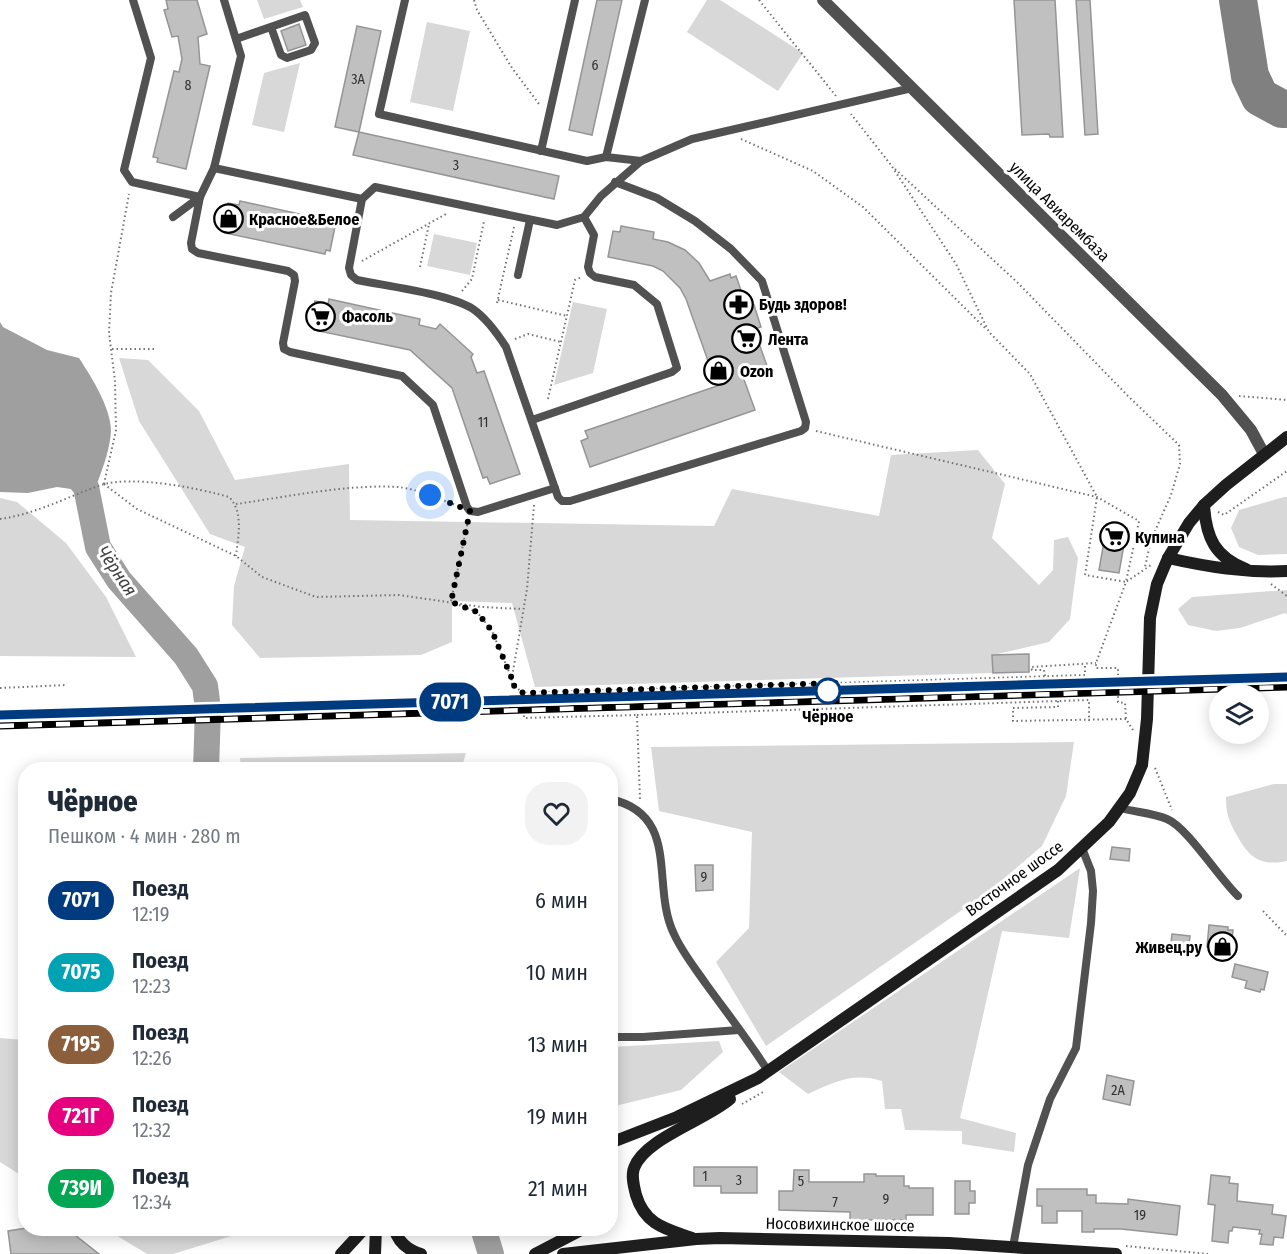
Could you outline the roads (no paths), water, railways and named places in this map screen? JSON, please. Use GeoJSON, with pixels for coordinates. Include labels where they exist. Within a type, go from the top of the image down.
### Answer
{"type":"FeatureCollection","features":[{"type":"Feature","properties":{"kind":"main road","name":"Восточное шоссе"},"geometry":{"type":"LineString","coordinates":[[618,1140],[654,1128],[744,1086],[1058,870],[1082,848],[1120,808],[1130,793],[1142,765],[1147,719],[1150,618],[1157,585],[1168,558],[1204,505],[1287,437]]}},
{"type":"Feature","properties":{"kind":"main road"},"geometry":{"type":"LineString","coordinates":[[1204,505],[1205,521],[1211,541],[1223,557],[1254,572]]}},
{"type":"Feature","properties":{"kind":"main road"},"geometry":{"type":"LineString","coordinates":[[1168,558],[1215,568],[1254,572],[1287,571]]}},
{"type":"Feature","properties":{"kind":"main road"},"geometry":{"type":"LineString","coordinates":[[696,1239],[659,1227],[650,1220],[639,1204],[633,1183],[633,1171],[645,1151],[726,1102],[744,1086]]}},
{"type":"Feature","properties":{"kind":"main road"},"geometry":{"type":"LineString","coordinates":[[341,1254],[357,1236]]}},
{"type":"Feature","properties":{"kind":"main road"},"geometry":{"type":"LineString","coordinates":[[375,1254],[376,1236]]}},
{"type":"Feature","properties":{"kind":"main road"},"geometry":{"type":"LineString","coordinates":[[398,1236],[404,1246],[421,1254]]}},
{"type":"Feature","properties":{"kind":"main road"},"geometry":{"type":"LineString","coordinates":[[535,1254],[570,1236]]}},
{"type":"Feature","properties":{"kind":"main road","name":"Носовихинское шоссе"},"geometry":{"type":"LineString","coordinates":[[563,1254],[696,1239],[892,1241],[1116,1254]]}},
{"type":"Feature","properties":{"kind":"street","name":"улица Авиарембаза"},"geometry":{"type":"LineString","coordinates":[[823,0],[1222,395],[1251,430],[1264,454]]}},
{"type":"Feature","properties":{"kind":"lane"},"geometry":{"type":"LineString","coordinates":[[133,0],[151,58],[124,170],[132,182],[201,197]]}},
{"type":"Feature","properties":{"kind":"lane"},"geometry":{"type":"LineString","coordinates":[[224,0],[241,56],[214,168],[201,197],[191,243],[192,249],[198,253],[288,271],[294,275],[284,349],[402,376],[433,405],[470,511],[478,512],[555,488]]}},
{"type":"Feature","properties":{"kind":"lane"},"geometry":{"type":"LineString","coordinates":[[405,0],[379,114],[587,161],[606,157],[641,161]]}},
{"type":"Feature","properties":{"kind":"lane"},"geometry":{"type":"LineString","coordinates":[[541,151],[575,0]]}},
{"type":"Feature","properties":{"kind":"lane"},"geometry":{"type":"LineString","coordinates":[[606,157],[645,0]]}},
{"type":"Feature","properties":{"kind":"lane"},"geometry":{"type":"LineString","coordinates":[[236,39],[305,15],[315,43],[311,50],[287,58],[281,55],[271,27]]}},
{"type":"Feature","properties":{"kind":"lane"},"geometry":{"type":"LineString","coordinates":[[615,182],[657,198],[695,221],[731,249],[762,281],[806,422],[805,428],[801,431],[570,501],[562,501],[558,497],[506,346],[495,330],[474,310],[455,300],[357,280],[351,275],[349,268],[362,199],[375,187],[556,225],[584,217],[615,182],[641,161],[692,139],[912,88]]}},
{"type":"Feature","properties":{"kind":"lane"},"geometry":{"type":"LineString","coordinates":[[214,168],[362,199]]}},
{"type":"Feature","properties":{"kind":"lane"},"geometry":{"type":"LineString","coordinates":[[173,217],[201,197]]}},
{"type":"Feature","properties":{"kind":"lane"},"geometry":{"type":"LineString","coordinates":[[531,420],[672,372],[677,368],[657,304],[634,285],[595,277],[590,273],[588,267],[594,235],[584,217]]}},
{"type":"Feature","properties":{"kind":"lane"},"geometry":{"type":"LineString","coordinates":[[518,275],[530,220]]}},
{"type":"Feature","properties":{"kind":"lane"},"geometry":{"type":"LineString","coordinates":[[618,802],[646,817],[658,838],[664,897],[673,933],[739,1030],[763,1074]]}},
{"type":"Feature","properties":{"kind":"lane"},"geometry":{"type":"LineString","coordinates":[[1120,808],[1166,819],[1179,826],[1226,885],[1238,896]]}},
{"type":"Feature","properties":{"kind":"lane"},"geometry":{"type":"LineString","coordinates":[[1013,1247],[1028,1165],[1050,1099],[1076,1048],[1093,891],[1091,871],[1082,848]]}},
{"type":"Feature","properties":{"kind":"lane"},"geometry":{"type":"LineString","coordinates":[[618,1037],[739,1030]]}},
{"type":"Feature","properties":{"kind":"waterway","name":"Чёрная"},"geometry":{"type":"LineString","coordinates":[[64,460],[86,487],[98,547],[119,580],[186,656],[205,686],[208,709],[206,762]]}},
{"type":"Feature","properties":{"kind":"waterway","name":"Чёрная"},"geometry":{"type":"LineString","coordinates":[[485,1236],[491,1254]]}},
{"type":"Feature","properties":{"kind":"railway"},"geometry":{"type":"LineString","coordinates":[[0,715],[1287,677]]}},
{"type":"Feature","properties":{"kind":"railway"},"geometry":{"type":"LineString","coordinates":[[0,726],[1287,687]]}},
{"type":"Feature","properties":{"kind":"train","name":"7071"},"geometry":{"type":"LineString","coordinates":[[0,715],[1287,677]]}},
{"type":"Feature","properties":{"kind":"place","name":"Красное&Белое"},"geometry":{"type":"Point","coordinates":[228,219]}},
{"type":"Feature","properties":{"kind":"place","name":"Будь здоров!"},"geometry":{"type":"Point","coordinates":[738,304]}},
{"type":"Feature","properties":{"kind":"place","name":"Фасоль"},"geometry":{"type":"Point","coordinates":[321,316]}},
{"type":"Feature","properties":{"kind":"place","name":"Лента"},"geometry":{"type":"Point","coordinates":[747,339]}},
{"type":"Feature","properties":{"kind":"place","name":"Ozon"},"geometry":{"type":"Point","coordinates":[719,371]}},
{"type":"Feature","properties":{"kind":"place","name":"Купина"},"geometry":{"type":"Point","coordinates":[1114,537]}},
{"type":"Feature","properties":{"kind":"place","name":"Чёрное"},"geometry":{"type":"Point","coordinates":[828,691]}},
{"type":"Feature","properties":{"kind":"place","name":"Живец.ру"},"geometry":{"type":"Point","coordinates":[1223,947]}}]}
